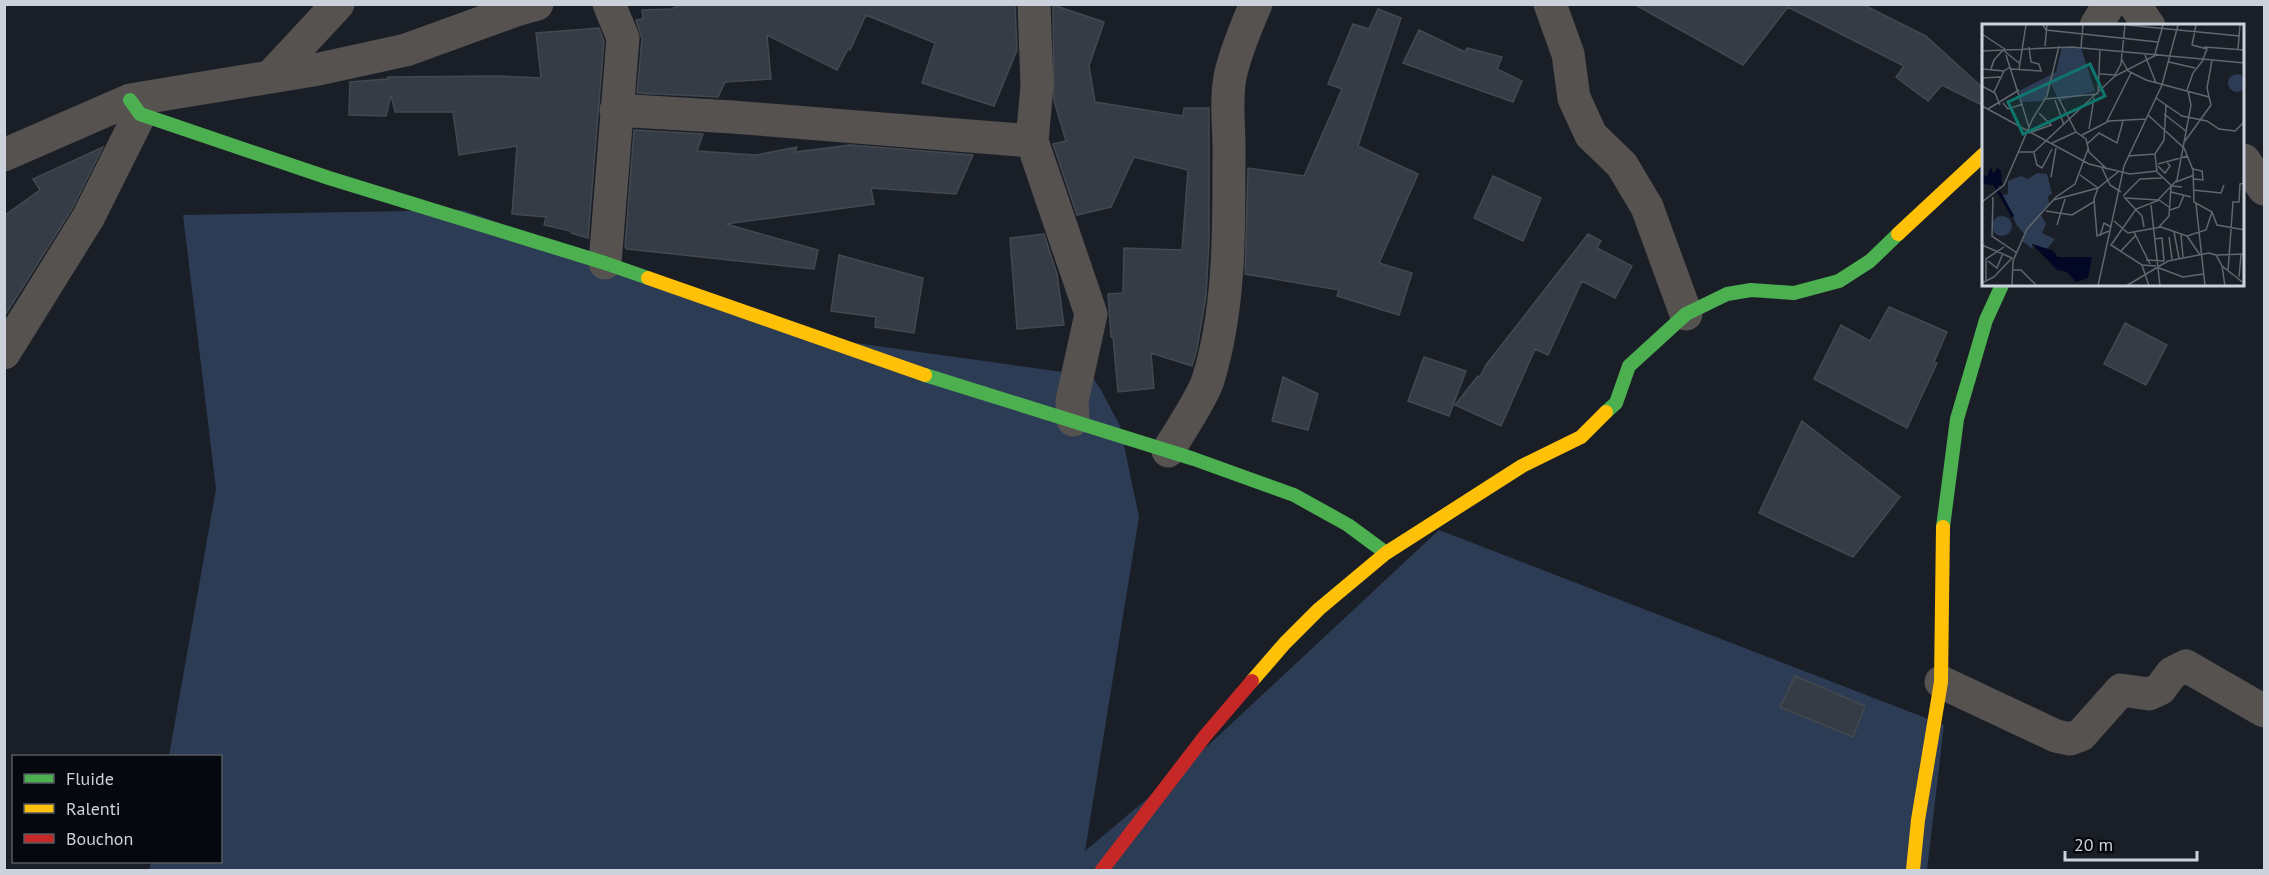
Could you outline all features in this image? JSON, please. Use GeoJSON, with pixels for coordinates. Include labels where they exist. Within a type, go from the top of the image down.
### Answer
{"type":"FeatureCollection","features":[{"type":"Feature","properties":{"kind":"street"},"geometry":{"type":"LineString","coordinates":[[272,76],[338,4]]}},
{"type":"Feature","properties":{"kind":"street"},"geometry":{"type":"LineString","coordinates":[[4,155],[135,107],[272,76],[319,69],[406,50],[537,4]]}},
{"type":"Feature","properties":{"kind":"street"},"geometry":{"type":"LineString","coordinates":[[605,263],[622,38],[609,4]]}},
{"type":"Feature","properties":{"kind":"street"},"geometry":{"type":"LineString","coordinates":[[1035,4],[1037,86],[1032,141],[1091,314],[1072,400],[1073,420]]}},
{"type":"Feature","properties":{"kind":"street"},"geometry":{"type":"LineString","coordinates":[[1168,451],[1207,382],[1223,315],[1229,199],[1230,138],[1227,108],[1230,76],[1256,4]]}},
{"type":"Feature","properties":{"kind":"street"},"geometry":{"type":"LineString","coordinates":[[1550,4],[1568,54],[1574,98],[1591,135],[1622,165],[1647,207],[1686,314]]}},
{"type":"Feature","properties":{"kind":"street"},"geometry":{"type":"LineString","coordinates":[[2097,24],[2109,4]]}},
{"type":"Feature","properties":{"kind":"street"},"geometry":{"type":"LineString","coordinates":[[2134,4],[2148,24]]}},
{"type":"Feature","properties":{"kind":"street"},"geometry":{"type":"LineString","coordinates":[[135,107],[329,178],[605,263],[897,366],[1073,420],[1294,495],[1348,525],[1386,553]]}},
{"type":"Feature","properties":{"kind":"street"},"geometry":{"type":"LineString","coordinates":[[4,353],[88,218],[135,107]]}},
{"type":"Feature","properties":{"kind":"street"},"geometry":{"type":"LineString","coordinates":[[616,110],[1032,141]]}},
{"type":"Feature","properties":{"kind":"street"},"geometry":{"type":"LineString","coordinates":[[1102,870],[1205,736],[1285,643],[1319,609],[1386,553],[1522,466],[1581,437],[1616,403],[1629,366],[1686,314],[1727,294],[1751,290],[1794,293],[1839,281],[1870,261],[1982,156]]}},
{"type":"Feature","properties":{"kind":"street"},"geometry":{"type":"LineString","coordinates":[[2245,161],[2265,189]]}},
{"type":"Feature","properties":{"kind":"street"},"geometry":{"type":"LineString","coordinates":[[1913,870],[1918,820],[1941,682],[1942,520],[1957,419],[1986,320],[2002,286]]}},
{"type":"Feature","properties":{"kind":"street"},"geometry":{"type":"LineString","coordinates":[[1941,682],[2056,736],[2070,739],[2080,735],[2121,690],[2149,694],[2160,689],[2172,673],[2186,666],[2265,711]]}},
{"type":"Feature","properties":{"kind":"shaded area"},"geometry":{"type":"Polygon","coordinates":[[[462,210],[848,342],[1092,376],[1120,426],[1139,517],[1085,851],[1186,766],[1439,530],[1944,725],[1927,870],[149,870],[151,863],[222,863],[222,755],[169,755],[216,489],[183,215],[462,210]]]}},
{"type":"Feature","properties":{"kind":"building"},"geometry":{"type":"Polygon","coordinates":[[[683,4],[1015,4],[1017,50],[994,106],[922,83],[935,43],[866,15],[850,50],[848,49],[837,70],[767,35],[771,79],[725,82],[718,97],[637,93],[642,39],[636,20],[643,19],[642,10],[671,9],[683,4]]]}},
{"type":"Feature","properties":{"kind":"building"},"geometry":{"type":"Polygon","coordinates":[[[1634,4],[1862,4],[1926,36],[1982,87],[1982,105],[1942,85],[1928,101],[1896,77],[1904,66],[1788,7],[1743,65],[1634,4]]]}},
{"type":"Feature","properties":{"kind":"building"},"geometry":{"type":"Polygon","coordinates":[[[1053,5],[1104,22],[1089,66],[1095,102],[1183,116],[1184,108],[1209,108],[1209,242],[1206,296],[1197,349],[1192,366],[1151,353],[1154,388],[1118,392],[1108,294],[1123,293],[1124,248],[1182,250],[1188,170],[1134,157],[1111,207],[1077,215],[1053,144],[1066,141],[1054,101],[1053,5]]]}},
{"type":"Feature","properties":{"kind":"building"},"geometry":{"type":"Polygon","coordinates":[[[1378,9],[1401,18],[1358,146],[1418,174],[1379,263],[1412,273],[1399,315],[1337,296],[1339,290],[1245,274],[1248,168],[1304,176],[1342,89],[1328,84],[1353,24],[1369,29],[1378,9]]]}},
{"type":"Feature","properties":{"kind":"building"},"geometry":{"type":"Polygon","coordinates":[[[599,28],[604,41],[588,238],[571,233],[571,231],[544,225],[546,217],[512,214],[517,146],[459,155],[453,112],[395,112],[391,95],[386,116],[349,115],[350,82],[388,79],[388,77],[541,78],[536,33],[599,28]]]}},
{"type":"Feature","properties":{"kind":"building"},"geometry":{"type":"Polygon","coordinates":[[[1419,30],[1465,52],[1467,48],[1502,57],[1497,69],[1522,81],[1513,102],[1403,63],[1419,30]]]}},
{"type":"Feature","properties":{"kind":"building"},"geometry":{"type":"Polygon","coordinates":[[[634,130],[703,134],[697,151],[756,155],[797,147],[795,152],[850,145],[973,155],[956,194],[871,188],[874,204],[726,224],[818,250],[814,269],[627,249],[625,247],[634,130]]]}},
{"type":"Feature","properties":{"kind":"building"},"geometry":{"type":"Polygon","coordinates":[[[103,147],[72,209],[4,317],[4,216],[40,190],[33,179],[103,147]]]}},
{"type":"Feature","properties":{"kind":"building"},"geometry":{"type":"Polygon","coordinates":[[[1493,176],[1541,198],[1523,241],[1474,218],[1493,176]]]}},
{"type":"Feature","properties":{"kind":"building"},"geometry":{"type":"Polygon","coordinates":[[[1044,234],[1057,274],[1064,325],[1017,329],[1010,238],[1044,234]]]}},
{"type":"Feature","properties":{"kind":"building"},"geometry":{"type":"Polygon","coordinates":[[[1588,234],[1601,241],[1597,248],[1632,266],[1615,298],[1582,281],[1548,355],[1535,349],[1501,426],[1455,405],[1478,376],[1480,377],[1486,365],[1588,234]]]}},
{"type":"Feature","properties":{"kind":"building"},"geometry":{"type":"Polygon","coordinates":[[[839,255],[923,278],[914,333],[875,327],[876,317],[831,311],[839,255]]]}},
{"type":"Feature","properties":{"kind":"building"},"geometry":{"type":"Polygon","coordinates":[[[1889,307],[1947,332],[1934,362],[1937,363],[1907,428],[1814,379],[1841,325],[1870,341],[1889,307]]]}},
{"type":"Feature","properties":{"kind":"building"},"geometry":{"type":"Polygon","coordinates":[[[2125,323],[2167,345],[2146,385],[2104,364],[2125,323]]]}},
{"type":"Feature","properties":{"kind":"building"},"geometry":{"type":"Polygon","coordinates":[[[1424,357],[1466,371],[1449,416],[1408,401],[1424,357]]]}},
{"type":"Feature","properties":{"kind":"building"},"geometry":{"type":"Polygon","coordinates":[[[1283,377],[1318,394],[1308,430],[1272,421],[1283,377]]]}},
{"type":"Feature","properties":{"kind":"building"},"geometry":{"type":"Polygon","coordinates":[[[1802,421],[1900,497],[1853,557],[1759,513],[1802,421]]]}},
{"type":"Feature","properties":{"kind":"building"},"geometry":{"type":"Polygon","coordinates":[[[1795,676],[1865,706],[1853,737],[1780,707],[1795,676]]]}},
{"type":"Feature","properties":{"kind":"traffic: fast"},"geometry":{"type":"LineString","coordinates":[[130,100],[140,114],[329,178],[648,278]]}},
{"type":"Feature","properties":{"kind":"traffic: fast"},"geometry":{"type":"LineString","coordinates":[[1606,412],[1616,403],[1629,366],[1686,314],[1727,294],[1751,290],[1794,293],[1839,281],[1870,261],[1898,234]]}},
{"type":"Feature","properties":{"kind":"traffic: fast"},"geometry":{"type":"LineString","coordinates":[[1943,527],[1957,419],[1986,320],[2002,286]]}},
{"type":"Feature","properties":{"kind":"traffic: fast"},"geometry":{"type":"LineString","coordinates":[[925,375],[1194,459],[1294,495],[1348,525],[1386,553]]}},
{"type":"Feature","properties":{"kind":"traffic: slow"},"geometry":{"type":"LineString","coordinates":[[1898,234],[1982,156]]}},
{"type":"Feature","properties":{"kind":"traffic: slow"},"geometry":{"type":"LineString","coordinates":[[648,278],[925,375]]}},
{"type":"Feature","properties":{"kind":"traffic: slow"},"geometry":{"type":"LineString","coordinates":[[1252,681],[1319,609],[1386,553],[1522,466],[1581,437],[1606,412]]}},
{"type":"Feature","properties":{"kind":"traffic: slow"},"geometry":{"type":"LineString","coordinates":[[1913,870],[1918,820],[1941,682],[1943,527]]}},
{"type":"Feature","properties":{"kind":"traffic: jam"},"geometry":{"type":"LineString","coordinates":[[1102,870],[1205,736],[1252,681]]}}]}
